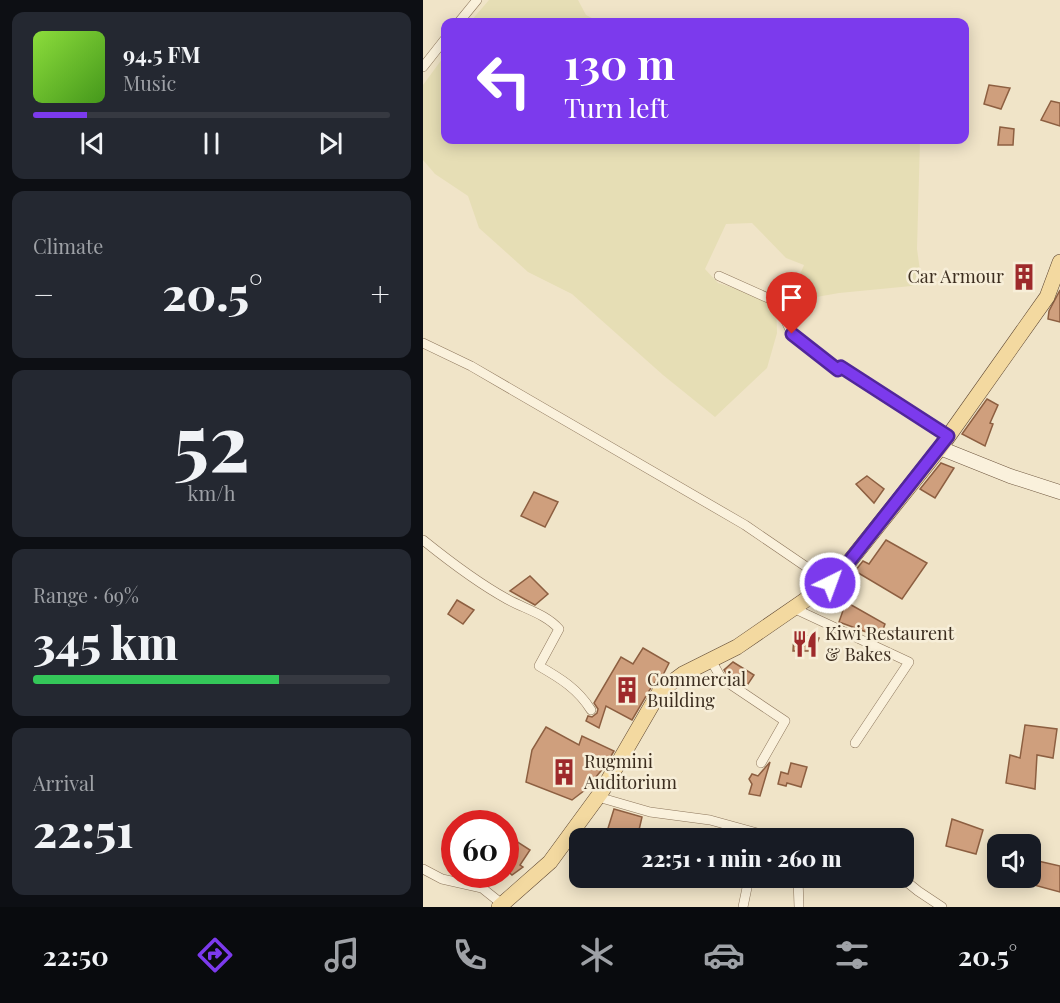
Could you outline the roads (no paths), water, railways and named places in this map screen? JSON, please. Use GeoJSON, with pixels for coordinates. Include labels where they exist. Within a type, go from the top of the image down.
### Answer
{"type":"FeatureCollection","features":[{"type":"Feature","properties":{"kind":"main road"},"geometry":{"type":"LineString","coordinates":[[500,906],[550,861],[598,797],[660,691],[683,674],[737,647],[830,583],[841,572],[944,442],[1047,297],[1060,262]]}},
{"type":"Feature","properties":{"kind":"main road"},"geometry":{"type":"LineString","coordinates":[[944,442],[1010,476],[1060,492]]}},
{"type":"Feature","properties":{"kind":"street"},"geometry":{"type":"LineString","coordinates":[[462,18],[477,0]]}},
{"type":"Feature","properties":{"kind":"street"},"geometry":{"type":"LineString","coordinates":[[423,67],[441,44]]}},
{"type":"Feature","properties":{"kind":"street"},"geometry":{"type":"LineString","coordinates":[[719,276],[788,307],[786,319],[792,334],[838,370],[841,367],[944,442]]}},
{"type":"Feature","properties":{"kind":"street"},"geometry":{"type":"LineString","coordinates":[[423,342],[471,366],[745,525],[830,583]]}},
{"type":"Feature","properties":{"kind":"street"},"geometry":{"type":"LineString","coordinates":[[423,540],[506,598],[551,620],[559,629],[539,666],[567,682],[584,699],[591,710]]}},
{"type":"Feature","properties":{"kind":"street"},"geometry":{"type":"LineString","coordinates":[[793,608],[909,662],[855,743]]}},
{"type":"Feature","properties":{"kind":"street"},"geometry":{"type":"LineString","coordinates":[[711,660],[721,678],[785,721],[761,763]]}},
{"type":"Feature","properties":{"kind":"street"},"geometry":{"type":"LineString","coordinates":[[598,797],[650,812],[710,820],[734,828]]}},
{"type":"Feature","properties":{"kind":"street"},"geometry":{"type":"LineString","coordinates":[[423,869],[442,879],[482,888],[500,906]]}},
{"type":"Feature","properties":{"kind":"street"},"geometry":{"type":"LineString","coordinates":[[743,907],[747,888]]}},
{"type":"Feature","properties":{"kind":"street"},"geometry":{"type":"LineString","coordinates":[[798,888],[799,907]]}},
{"type":"Feature","properties":{"kind":"street"},"geometry":{"type":"LineString","coordinates":[[914,888],[942,907]]}},
{"type":"Feature","properties":{"kind":"place","name":"Car Armour"},"geometry":{"type":"Point","coordinates":[1024,277]}},
{"type":"Feature","properties":{"kind":"place","name":"Kiwi Restaurent & Bakes"},"geometry":{"type":"Point","coordinates":[805,644]}},
{"type":"Feature","properties":{"kind":"place","name":"Commercial Building"},"geometry":{"type":"Point","coordinates":[627,690]}},
{"type":"Feature","properties":{"kind":"place","name":"Rugmini Auditorium"},"geometry":{"type":"Point","coordinates":[564,772]}}]}
